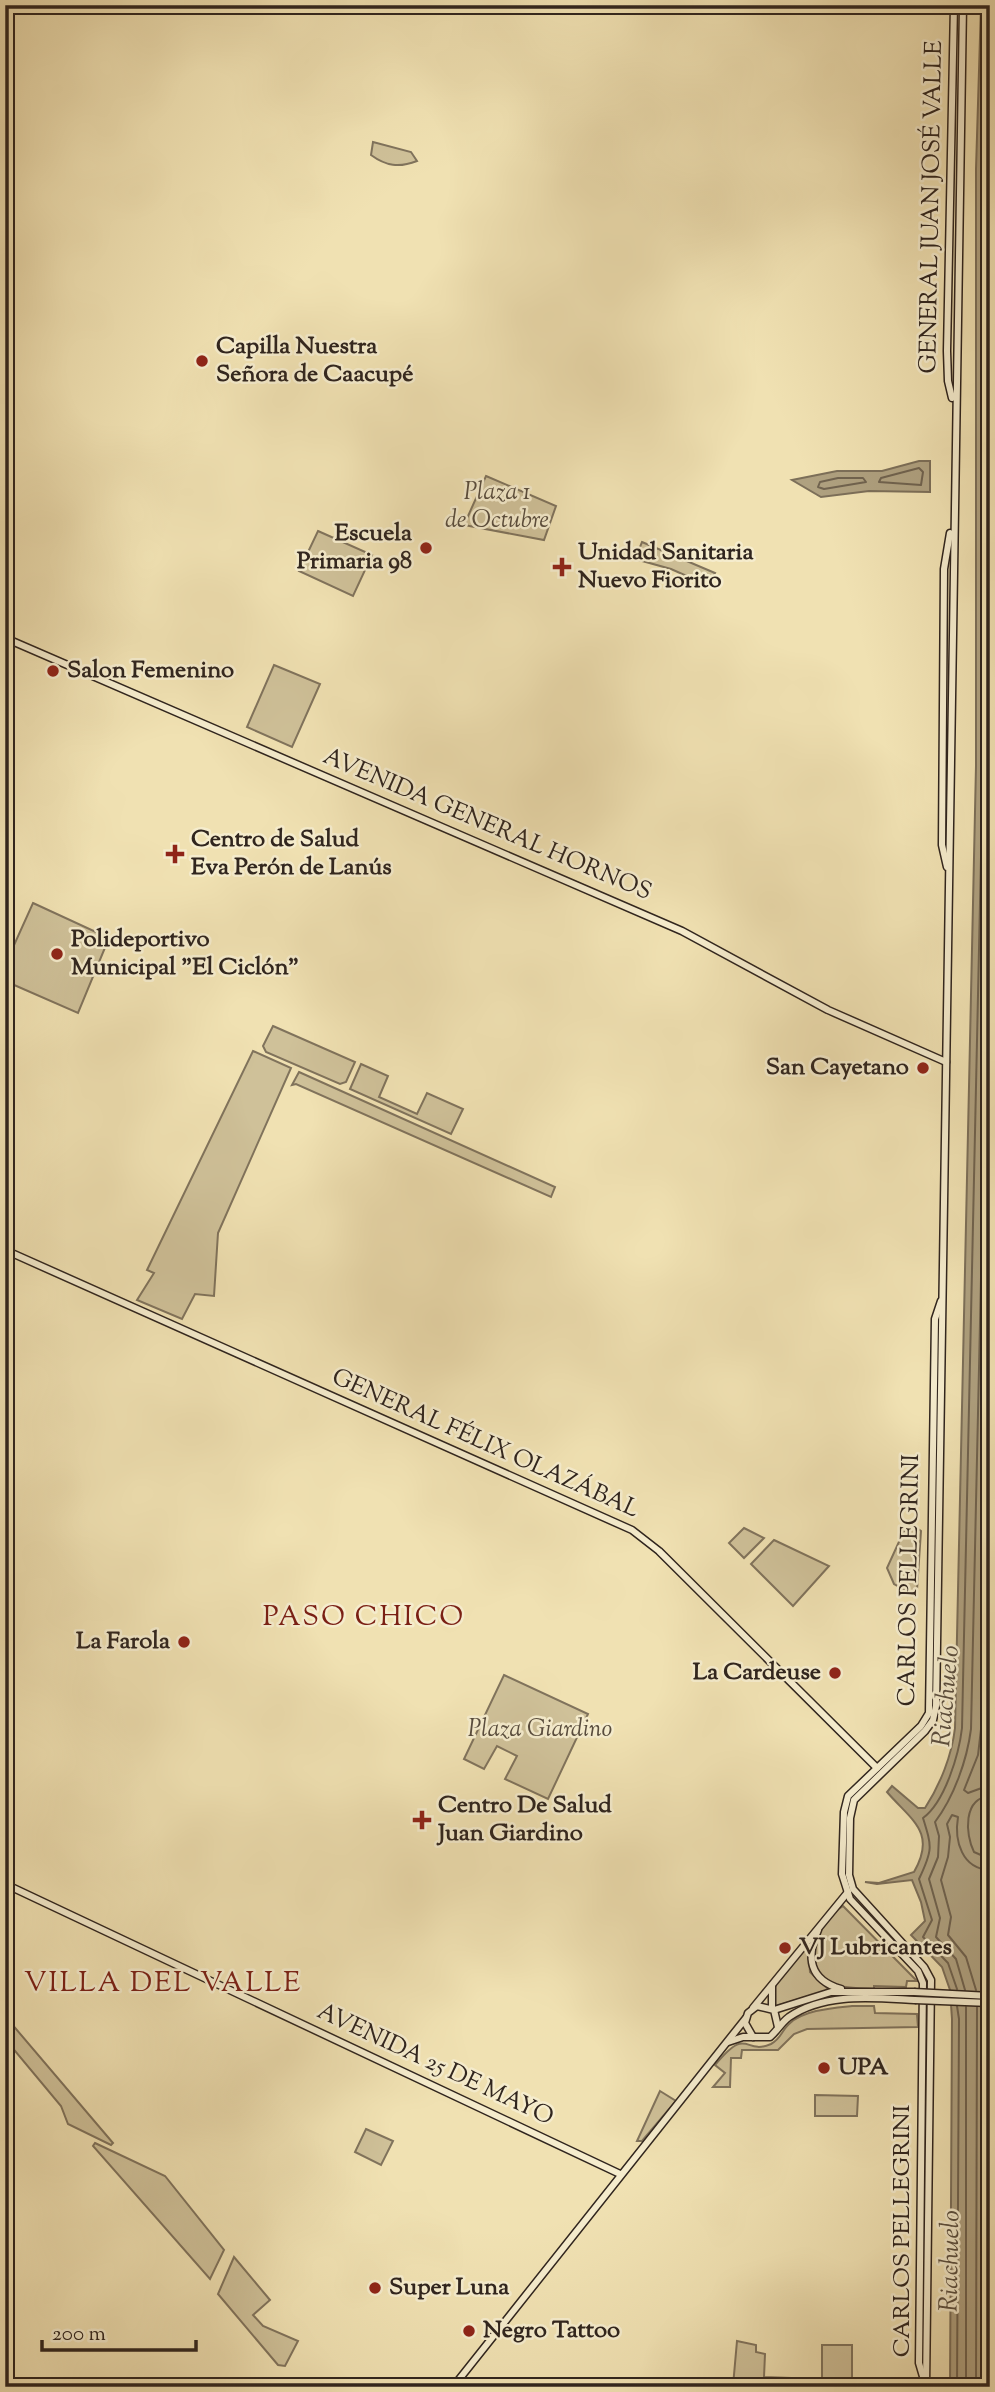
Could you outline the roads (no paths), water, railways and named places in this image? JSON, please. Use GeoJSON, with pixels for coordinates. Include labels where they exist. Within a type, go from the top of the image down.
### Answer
{"type":"FeatureCollection","features":[{"type":"Feature","properties":{"kind":"main road","name":"GENERAL JUAN JOSÉ VALLE"},"geometry":{"type":"LineString","coordinates":[[954,5],[947,351],[948,381],[955,408]]}},
{"type":"Feature","properties":{"kind":"main road","name":"GENERAL JUAN JOSÉ VALLE"},"geometry":{"type":"LineString","coordinates":[[946,1062],[963,5]]}},
{"type":"Feature","properties":{"kind":"main road","name":"AVENIDA GENERAL HORNOS"},"geometry":{"type":"LineString","coordinates":[[5,638],[682,931],[828,1010],[946,1062]]}},
{"type":"Feature","properties":{"kind":"main road","name":"CARLOS PELLEGRINI"},"geometry":{"type":"LineString","coordinates":[[926,2387],[919,2363],[923,1983],[918,1971],[850,1891],[842,1874],[845,1805],[854,1790],[879,1770],[921,1726],[929,1713],[934,1341],[936,1311],[942,1299],[946,1062]]}},
{"type":"Feature","properties":{"kind":"main road","name":"GENERAL FÉLIX OLAZÁBAL"},"geometry":{"type":"LineString","coordinates":[[5,1250],[632,1530],[659,1551],[879,1770]]}},
{"type":"Feature","properties":{"kind":"main road","name":"AVENIDA 25 DE MAYO"},"geometry":{"type":"LineString","coordinates":[[5,1884],[620,2175]]}},
{"type":"Feature","properties":{"kind":"main road"},"geometry":{"type":"LineString","coordinates":[[453,2387],[752,2008],[850,1891]]}},
{"type":"Feature","properties":{"kind":"main road"},"geometry":{"type":"LineString","coordinates":[[822,1922],[811,1951],[813,1969],[826,1984],[845,1990],[990,2003]]}},
{"type":"Feature","properties":{"kind":"main road"},"geometry":{"type":"LineString","coordinates":[[775,1980],[770,1994],[779,2026]]}},
{"type":"Feature","properties":{"kind":"main road"},"geometry":{"type":"LineString","coordinates":[[752,2008],[762,2005],[773,2009],[824,1993],[845,1990]]}},
{"type":"Feature","properties":{"kind":"main road"},"geometry":{"type":"LineString","coordinates":[[723,2045],[736,2039],[770,2037],[796,2013],[825,2002],[914,1996],[990,1996]]}},
{"type":"Feature","properties":{"kind":"main road"},"geometry":{"type":"LineString","coordinates":[[746,2018],[746,2028],[756,2038]]}},
{"type":"Feature","properties":{"kind":"water","name":"Riachuelo"},"geometry":{"type":"Polygon","coordinates":[[[981,5],[990,5],[990,1802],[983,1828],[990,1852],[988,2387],[950,2387],[950,1990],[942,1967],[911,1935],[925,1921],[912,1880],[877,1884],[865,1882],[879,1883],[914,1872],[923,1847],[922,1836],[912,1819],[887,1792],[892,1786],[918,1808],[925,1808],[944,1770],[955,1728],[976,766],[976,169],[981,5]]]}},
{"type":"Feature","properties":{"kind":"water"},"geometry":{"type":"Polygon","coordinates":[[[919,461],[930,461],[930,492],[869,491],[821,497],[792,480],[837,471],[882,471],[919,461]]]}},
{"type":"Feature","properties":{"kind":"place","name":"Capilla Nuestra Señora de Caacupé"},"geometry":{"type":"Point","coordinates":[202,361]}},
{"type":"Feature","properties":{"kind":"place","name":"Escuela Primaria 98"},"geometry":{"type":"Point","coordinates":[426,548]}},
{"type":"Feature","properties":{"kind":"place","name":"Unidad Sanitaria Nuevo Fiorito"},"geometry":{"type":"Point","coordinates":[562,567]}},
{"type":"Feature","properties":{"kind":"place","name":"Salon Femenino"},"geometry":{"type":"Point","coordinates":[53,671]}},
{"type":"Feature","properties":{"kind":"place","name":"Centro de Salud Eva Perón de Lanús"},"geometry":{"type":"Point","coordinates":[175,854]}},
{"type":"Feature","properties":{"kind":"place","name":"Polideportivo Municipal \"El Ciclón\""},"geometry":{"type":"Point","coordinates":[57,954]}},
{"type":"Feature","properties":{"kind":"place","name":"San Cayetano"},"geometry":{"type":"Point","coordinates":[923,1068]}},
{"type":"Feature","properties":{"kind":"place","name":"La Farola"},"geometry":{"type":"Point","coordinates":[184,1642]}},
{"type":"Feature","properties":{"kind":"place","name":"La Cardeuse"},"geometry":{"type":"Point","coordinates":[835,1673]}},
{"type":"Feature","properties":{"kind":"place","name":"Centro De Salud Juan Giardino"},"geometry":{"type":"Point","coordinates":[422,1820]}},
{"type":"Feature","properties":{"kind":"place","name":"VJ Lubricantes"},"geometry":{"type":"Point","coordinates":[785,1948]}},
{"type":"Feature","properties":{"kind":"place","name":"UPA"},"geometry":{"type":"Point","coordinates":[824,2068]}},
{"type":"Feature","properties":{"kind":"place","name":"Super Luna"},"geometry":{"type":"Point","coordinates":[375,2288]}},
{"type":"Feature","properties":{"kind":"place","name":"Negro Tattoo"},"geometry":{"type":"Point","coordinates":[469,2331]}},
{"type":"Feature","properties":{"kind":"district","name":"PASO CHICO"},"geometry":{"type":"Point","coordinates":[364,1618]}},
{"type":"Feature","properties":{"kind":"district","name":"VILLA DEL VALLE"},"geometry":{"type":"Point","coordinates":[163,1984]}},
{"type":"Feature","properties":{"kind":"park label","name":"Plaza 1 de Octubre"},"geometry":{"type":"Point","coordinates":[497,507]}},
{"type":"Feature","properties":{"kind":"park label","name":"Plaza Giardino"},"geometry":{"type":"Point","coordinates":[540,1730]}}]}
